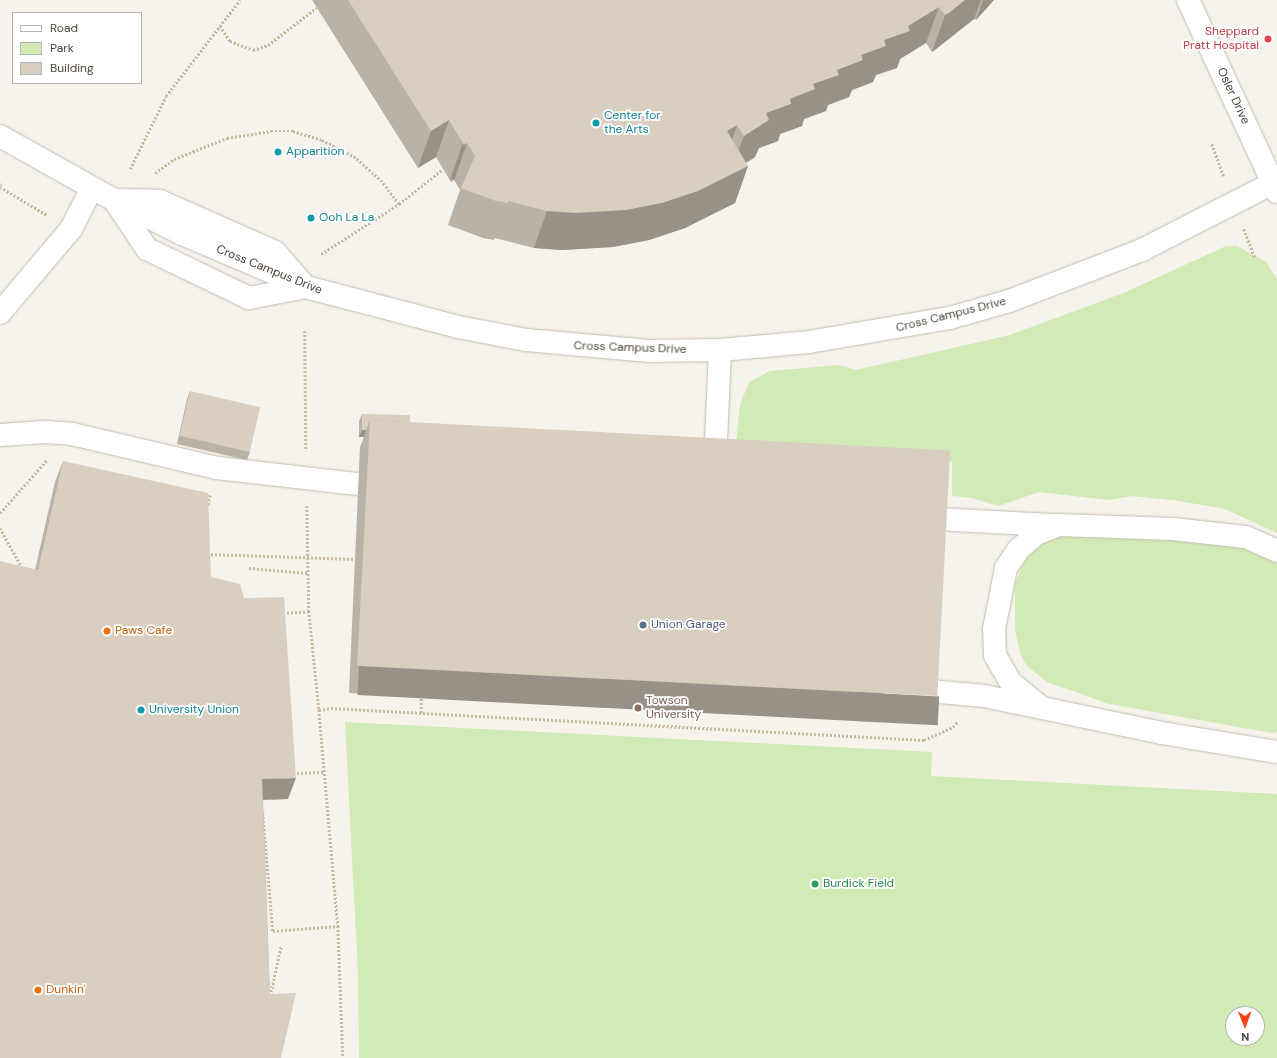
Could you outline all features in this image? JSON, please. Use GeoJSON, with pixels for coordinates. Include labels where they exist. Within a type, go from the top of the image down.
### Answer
{"type":"FeatureCollection","features":[{"type":"Feature","properties":{"kind":"street","name":"Osler Drive"},"geometry":{"type":"LineString","coordinates":[[1188,0],[1275,187]]}},
{"type":"Feature","properties":{"kind":"street","name":"Cross Campus Drive"},"geometry":{"type":"LineString","coordinates":[[0,136],[114,200],[182,234],[306,287],[458,328],[526,340],[650,351],[720,350],[810,342],[884,331],[950,318],[1009,301],[1142,250],[1275,187]]}},
{"type":"Feature","properties":{"kind":"street"},"geometry":{"type":"LineString","coordinates":[[0,313],[71,229],[92,188]]}},
{"type":"Feature","properties":{"kind":"street"},"geometry":{"type":"LineString","coordinates":[[114,200],[147,249],[249,298],[306,287]]}},
{"type":"Feature","properties":{"kind":"street"},"geometry":{"type":"LineString","coordinates":[[715,464],[720,350]]}},
{"type":"Feature","properties":{"kind":"street"},"geometry":{"type":"LineString","coordinates":[[0,435],[46,432],[72,434],[217,468],[358,484]]}},
{"type":"Feature","properties":{"kind":"street"},"geometry":{"type":"LineString","coordinates":[[938,519],[1173,529],[1238,536],[1277,551]]}},
{"type":"Feature","properties":{"kind":"street"},"geometry":{"type":"LineString","coordinates":[[1042,708],[1011,683],[995,655],[994,629],[1006,568],[1019,549],[1036,534],[1059,525]]}},
{"type":"Feature","properties":{"kind":"street"},"geometry":{"type":"LineString","coordinates":[[930,691],[984,696],[1162,733],[1274,750]]}},
{"type":"Feature","properties":{"kind":"path"},"geometry":{"type":"LineString","coordinates":[[130,169],[166,96],[240,0]]}},
{"type":"Feature","properties":{"kind":"path"},"geometry":{"type":"LineString","coordinates":[[220,26],[230,41],[253,50],[268,45],[316,8]]}},
{"type":"Feature","properties":{"kind":"path"},"geometry":{"type":"LineString","coordinates":[[149,178],[174,159],[208,144],[240,134],[293,131],[322,140],[354,156],[381,180],[399,204]]}},
{"type":"Feature","properties":{"kind":"path"},"geometry":{"type":"LineString","coordinates":[[321,254],[399,204],[443,169]]}},
{"type":"Feature","properties":{"kind":"path"},"geometry":{"type":"LineString","coordinates":[[305,331],[309,611],[338,926],[343,1058]]}},
{"type":"Feature","properties":{"kind":"path"},"geometry":{"type":"LineString","coordinates":[[0,513],[50,456]]}},
{"type":"Feature","properties":{"kind":"path"},"geometry":{"type":"LineString","coordinates":[[206,512],[217,468]]}},
{"type":"Feature","properties":{"kind":"path"},"geometry":{"type":"LineString","coordinates":[[0,528],[25,572]]}},
{"type":"Feature","properties":{"kind":"path"},"geometry":{"type":"LineString","coordinates":[[208,552],[209,559]]}},
{"type":"Feature","properties":{"kind":"path"},"geometry":{"type":"LineString","coordinates":[[202,554],[355,559]]}},
{"type":"Feature","properties":{"kind":"path"},"geometry":{"type":"LineString","coordinates":[[249,568],[308,573]]}},
{"type":"Feature","properties":{"kind":"path"},"geometry":{"type":"LineString","coordinates":[[280,614],[309,611]]}},
{"type":"Feature","properties":{"kind":"path"},"geometry":{"type":"LineString","coordinates":[[420,713],[421,696]]}},
{"type":"Feature","properties":{"kind":"path"},"geometry":{"type":"LineString","coordinates":[[319,710],[331,708],[924,740],[953,727],[960,716]]}},
{"type":"Feature","properties":{"kind":"path"},"geometry":{"type":"LineString","coordinates":[[287,773],[325,772]]}},
{"type":"Feature","properties":{"kind":"path"},"geometry":{"type":"LineString","coordinates":[[262,807],[273,931],[338,926]]}},
{"type":"Feature","properties":{"kind":"path"},"geometry":{"type":"LineString","coordinates":[[270,999],[281,946]]}},
{"type":"Feature","properties":{"kind":"green space"},"geometry":{"type":"Polygon","coordinates":[[[1226,246],[1237,246],[1266,262],[1277,279],[1277,533],[1225,509],[1179,501],[1133,496],[1108,500],[1039,492],[998,506],[972,498],[952,496],[952,462],[735,451],[740,405],[749,382],[770,371],[839,365],[856,370],[1010,335],[1126,292],[1226,246]]]}},
{"type":"Feature","properties":{"kind":"green space"},"geometry":{"type":"Polygon","coordinates":[[[1054,535],[1228,537],[1277,558],[1277,732],[1272,733],[1109,704],[1047,682],[1027,666],[1020,653],[1015,629],[1015,584],[1025,560],[1042,542],[1054,535]]]}},
{"type":"Feature","properties":{"kind":"green space","name":"Burdick Field"},"geometry":{"type":"Polygon","coordinates":[[[345,722],[932,752],[931,776],[1277,794],[1277,1058],[359,1058],[358,974],[345,722]]]}},
{"type":"Feature","properties":{"kind":"building","name":"Center for the Arts"},"geometry":{"type":"Polygon","coordinates":[[[348,0],[965,0],[945,15],[939,7],[908,26],[910,31],[884,40],[886,46],[861,55],[863,60],[837,70],[839,75],[813,84],[815,89],[790,99],[791,104],[766,113],[769,120],[744,136],[737,125],[727,131],[748,166],[698,191],[662,203],[626,210],[575,213],[547,211],[508,201],[508,203],[496,201],[461,188],[475,156],[467,143],[464,145],[449,120],[431,131],[348,0]]]}},
{"type":"Feature","properties":{"kind":"building"},"geometry":{"type":"Polygon","coordinates":[[[0,183],[3,185],[0,191],[0,183]]]}},
{"type":"Feature","properties":{"kind":"building"},"geometry":{"type":"Polygon","coordinates":[[[190,391],[260,407],[250,452],[180,436],[190,391]]]}},
{"type":"Feature","properties":{"kind":"building"},"geometry":{"type":"Polygon","coordinates":[[[362,414],[410,415],[410,422],[370,420],[366,430],[362,430],[362,414]]]}},
{"type":"Feature","properties":{"kind":"building","name":"Union Garage"},"geometry":{"type":"Polygon","coordinates":[[[370,420],[950,450],[937,696],[357,666],[370,420]]]}},
{"type":"Feature","properties":{"kind":"building","name":"University Union"},"geometry":{"type":"Polygon","coordinates":[[[63,461],[208,493],[211,577],[240,584],[244,598],[284,597],[296,778],[262,779],[270,994],[296,993],[281,1058],[0,1058],[0,561],[38,570],[63,461]]]}},
{"type":"Feature","properties":{"kind":"place","name":"Sheppard Pratt Hospital"},"geometry":{"type":"Point","coordinates":[1268,39]}},
{"type":"Feature","properties":{"kind":"place","name":"Center for the Arts"},"geometry":{"type":"Point","coordinates":[596,123]}},
{"type":"Feature","properties":{"kind":"place","name":"Apparition"},"geometry":{"type":"Point","coordinates":[278,152]}},
{"type":"Feature","properties":{"kind":"place","name":"Ooh La La"},"geometry":{"type":"Point","coordinates":[311,218]}},
{"type":"Feature","properties":{"kind":"place","name":"Union Garage"},"geometry":{"type":"Point","coordinates":[643,625]}},
{"type":"Feature","properties":{"kind":"place","name":"Paws Cafe"},"geometry":{"type":"Point","coordinates":[107,631]}},
{"type":"Feature","properties":{"kind":"place","name":"Towson University"},"geometry":{"type":"Point","coordinates":[638,708]}},
{"type":"Feature","properties":{"kind":"place","name":"University Union"},"geometry":{"type":"Point","coordinates":[141,710]}},
{"type":"Feature","properties":{"kind":"place","name":"Burdick Field"},"geometry":{"type":"Point","coordinates":[815,884]}},
{"type":"Feature","properties":{"kind":"place","name":"Dunkin'"},"geometry":{"type":"Point","coordinates":[38,990]}}]}
